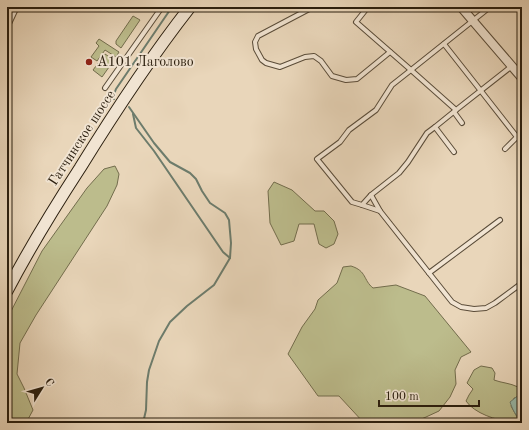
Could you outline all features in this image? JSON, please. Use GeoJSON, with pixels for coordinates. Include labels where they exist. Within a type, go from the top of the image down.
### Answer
{"type":"FeatureCollection","features":[{"type":"Feature","properties":{"kind":"main road","name":"Гатчинское шоссе"},"geometry":{"type":"LineString","coordinates":[[7,291],[46,222],[110,121],[170,32],[190,7]]}},
{"type":"Feature","properties":{"kind":"street"},"geometry":{"type":"LineString","coordinates":[[462,7],[522,78]]}},
{"type":"Feature","properties":{"kind":"lane"},"geometry":{"type":"LineString","coordinates":[[7,28],[15,11],[15,7]]}},
{"type":"Feature","properties":{"kind":"lane"},"geometry":{"type":"LineString","coordinates":[[105,88],[162,7]]}},
{"type":"Feature","properties":{"kind":"lane"},"geometry":{"type":"LineString","coordinates":[[313,7],[258,36],[255,42],[256,49],[262,60],[266,63],[280,67],[305,56],[314,56],[321,61],[332,76],[346,80],[356,79],[390,52]]}},
{"type":"Feature","properties":{"kind":"lane"},"geometry":{"type":"LineString","coordinates":[[368,7],[356,22],[455,111],[462,123]]}},
{"type":"Feature","properties":{"kind":"lane"},"geometry":{"type":"LineString","coordinates":[[380,211],[352,202],[317,160],[340,142],[349,130],[376,110],[392,85],[490,7]]}},
{"type":"Feature","properties":{"kind":"lane"},"geometry":{"type":"LineString","coordinates":[[444,44],[517,138],[522,142]]}},
{"type":"Feature","properties":{"kind":"lane"},"geometry":{"type":"LineString","coordinates":[[362,205],[371,195],[399,173],[427,133],[512,66]]}},
{"type":"Feature","properties":{"kind":"lane"},"geometry":{"type":"LineString","coordinates":[[435,127],[454,152]]}},
{"type":"Feature","properties":{"kind":"lane"},"geometry":{"type":"LineString","coordinates":[[505,149],[517,138]]}},
{"type":"Feature","properties":{"kind":"lane"},"geometry":{"type":"LineString","coordinates":[[371,195],[380,211],[452,302],[461,307],[474,309],[486,308],[496,303],[522,283]]}},
{"type":"Feature","properties":{"kind":"lane"},"geometry":{"type":"LineString","coordinates":[[429,273],[500,220]]}},
{"type":"Feature","properties":{"kind":"green space"},"geometry":{"type":"Polygon","coordinates":[[[133,16],[140,20],[121,48],[116,44],[116,41],[133,16]]]}},
{"type":"Feature","properties":{"kind":"green space"},"geometry":{"type":"Polygon","coordinates":[[[99,39],[119,52],[116,57],[105,50],[97,61],[91,57],[99,46],[96,43],[99,39]]]}},
{"type":"Feature","properties":{"kind":"green space"},"geometry":{"type":"Polygon","coordinates":[[[105,54],[114,60],[102,77],[93,70],[105,54]]]}},
{"type":"Feature","properties":{"kind":"green space"},"geometry":{"type":"Polygon","coordinates":[[[115,166],[119,174],[117,185],[107,206],[36,315],[20,343],[17,374],[33,410],[26,423],[7,423],[7,319],[42,251],[87,188],[104,169],[115,166]]]}},
{"type":"Feature","properties":{"kind":"green space"},"geometry":{"type":"Polygon","coordinates":[[[274,182],[292,190],[315,211],[324,211],[334,221],[338,234],[334,244],[326,248],[319,244],[314,224],[299,224],[294,241],[281,245],[270,223],[268,191],[274,182]]]}},
{"type":"Feature","properties":{"kind":"green space"},"geometry":{"type":"Polygon","coordinates":[[[351,266],[360,270],[373,288],[396,285],[425,296],[471,352],[461,357],[455,370],[456,384],[450,397],[439,411],[413,423],[364,423],[339,396],[318,396],[288,354],[302,327],[315,309],[318,300],[337,283],[343,267],[351,266]]]}},
{"type":"Feature","properties":{"kind":"green space"},"geometry":{"type":"Polygon","coordinates":[[[481,366],[492,368],[495,373],[494,380],[518,387],[520,394],[518,397],[514,398],[511,406],[517,417],[520,419],[505,421],[486,416],[474,409],[466,401],[473,389],[467,383],[474,370],[481,366]]]}},
{"type":"Feature","properties":{"kind":"shaded area"},"geometry":{"type":"Polygon","coordinates":[[[522,394],[522,419],[516,415],[510,402],[522,394]]]}},
{"type":"Feature","properties":{"kind":"waterway"},"geometry":{"type":"LineString","coordinates":[[114,99],[113,97],[116,89],[172,7]]}},
{"type":"Feature","properties":{"kind":"waterway"},"geometry":{"type":"LineString","coordinates":[[129,107],[154,143],[170,162],[190,173],[196,179],[210,203],[225,213],[229,220],[231,243],[230,258],[214,285],[187,306],[170,322],[159,341],[149,370],[146,410],[143,423]]}},
{"type":"Feature","properties":{"kind":"waterway"},"geometry":{"type":"LineString","coordinates":[[133,114],[136,128],[154,151],[223,252],[230,258]]}},
{"type":"Feature","properties":{"kind":"place","name":"А101 Лаголово"},"geometry":{"type":"Point","coordinates":[89,62]}}]}
